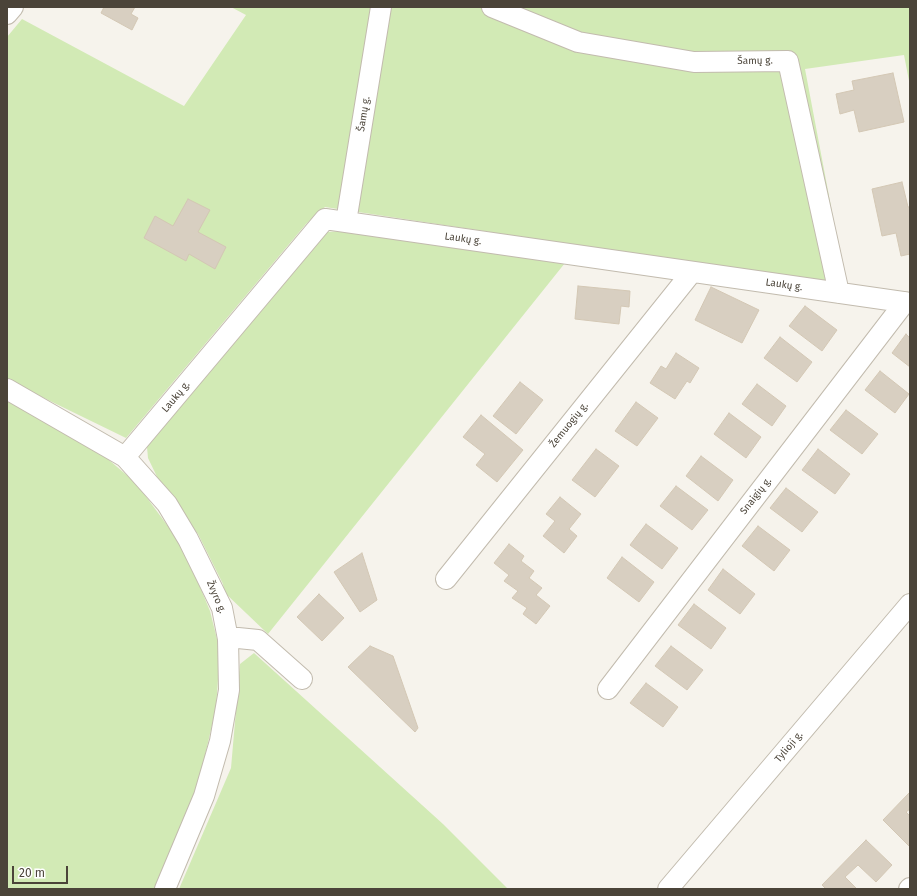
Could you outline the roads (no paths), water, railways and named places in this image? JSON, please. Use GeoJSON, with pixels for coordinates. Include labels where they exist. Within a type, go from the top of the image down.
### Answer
{"type":"FeatureCollection","features":[{"type":"Feature","properties":{"kind":"street"},"geometry":{"type":"LineString","coordinates":[[7,14],[13,7]]}},
{"type":"Feature","properties":{"kind":"street","name":"Šamų g."},"geometry":{"type":"LineString","coordinates":[[346,222],[381,7]]}},
{"type":"Feature","properties":{"kind":"street","name":"Šamų g."},"geometry":{"type":"LineString","coordinates":[[492,7],[578,42],[694,62],[788,61],[839,293]]}},
{"type":"Feature","properties":{"kind":"street","name":"Laukų g."},"geometry":{"type":"LineString","coordinates":[[125,457],[325,219],[907,303]]}},
{"type":"Feature","properties":{"kind":"street","name":"Žemuogių g."},"geometry":{"type":"LineString","coordinates":[[446,579],[692,272]]}},
{"type":"Feature","properties":{"kind":"street","name":"Snaigių g."},"geometry":{"type":"LineString","coordinates":[[608,689],[907,303]]}},
{"type":"Feature","properties":{"kind":"street","name":"Žvyro g."},"geometry":{"type":"LineString","coordinates":[[7,389],[125,457],[167,504],[188,539],[222,608],[228,639],[230,690],[220,741],[204,796],[165,889]]}},
{"type":"Feature","properties":{"kind":"street","name":"Tylioji g."},"geometry":{"type":"LineString","coordinates":[[668,889],[910,604]]}},
{"type":"Feature","properties":{"kind":"street"},"geometry":{"type":"LineString","coordinates":[[228,639],[238,638],[258,640],[302,679]]}}]}
